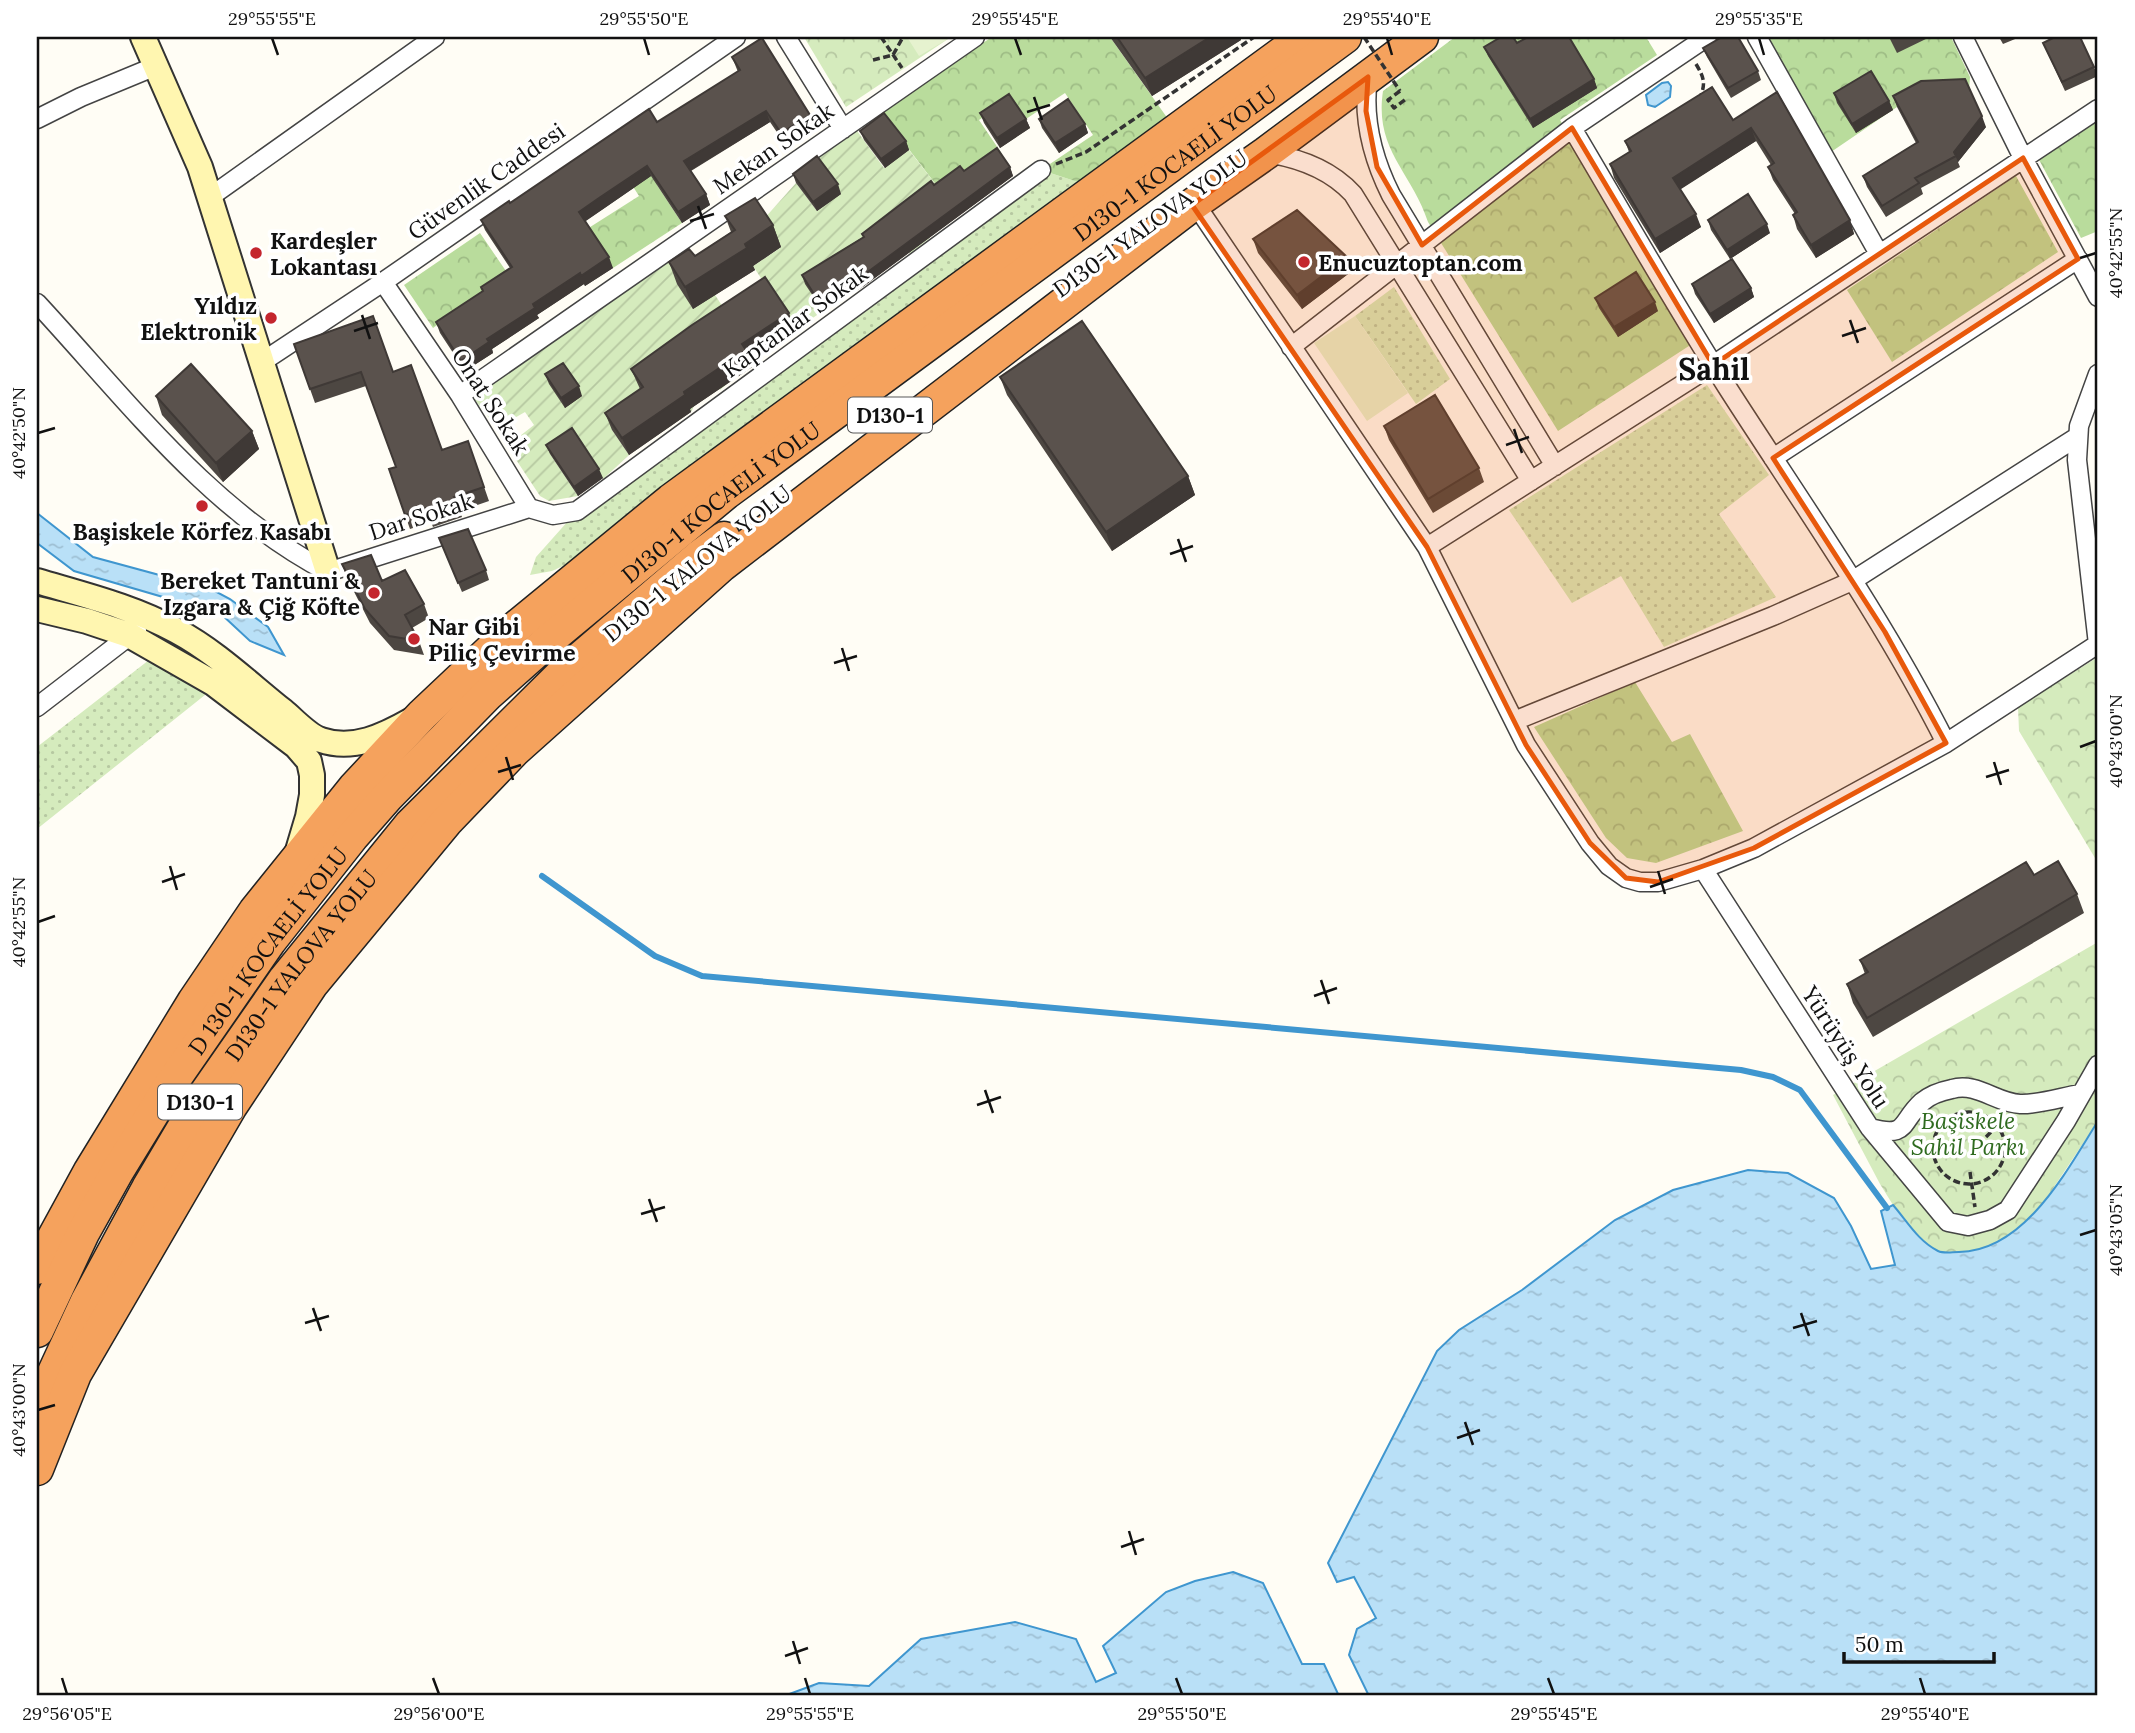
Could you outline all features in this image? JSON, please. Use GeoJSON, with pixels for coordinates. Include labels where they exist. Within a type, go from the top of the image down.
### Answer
{"type":"FeatureCollection","features":[{"type":"Feature","properties":{"kind":"highway","name":"D130-1 KOCAELİ YOLU"},"geometry":{"type":"LineString","coordinates":[[388,796],[487,695],[528,658],[726,493],[1345,37]]}},
{"type":"Feature","properties":{"kind":"highway","name":"D130-1 YALOVA YOLU"},"geometry":{"type":"LineString","coordinates":[[37,1409],[87,1301],[148,1188],[196,1107],[285,979],[410,825],[563,673],[701,555],[1238,158],[1396,37]]}},
{"type":"Feature","properties":{"kind":"highway"},"geometry":{"type":"LineString","coordinates":[[75,1374],[231,1106],[312,984],[446,822],[515,750],[722,565],[1192,205],[1422,37]]}},
{"type":"Feature","properties":{"kind":"highway"},"geometry":{"type":"LineString","coordinates":[[37,1268],[90,1171],[194,1001],[255,911],[355,788],[422,715],[510,632],[671,500],[1284,43]]}},
{"type":"Feature","properties":{"kind":"highway"},"geometry":{"type":"LineString","coordinates":[[726,493],[783,419]]}},
{"type":"Feature","properties":{"kind":"highway","name":"D 130-1 KOCAELİ YOLU"},"geometry":{"type":"LineString","coordinates":[[37,1331],[83,1233],[169,1087],[270,941],[388,796]]}},
{"type":"Feature","properties":{"kind":"highway"},"geometry":{"type":"LineString","coordinates":[[37,1278],[117,1172]]}},
{"type":"Feature","properties":{"kind":"highway"},"geometry":{"type":"LineString","coordinates":[[37,1469],[148,1188]]}},
{"type":"Feature","properties":{"kind":"main road"},"geometry":{"type":"LineString","coordinates":[[143,37],[200,167],[328,572]]}},
{"type":"Feature","properties":{"kind":"main road"},"geometry":{"type":"LineString","coordinates":[[37,581],[121,607],[177,631],[226,665],[318,739],[340,744],[358,743],[391,732],[422,715]]}},
{"type":"Feature","properties":{"kind":"main road"},"geometry":{"type":"LineString","coordinates":[[37,609],[88,621],[129,635],[213,683],[296,746],[309,761],[312,795],[295,861]]}},
{"type":"Feature","properties":{"kind":"street"},"geometry":{"type":"LineString","coordinates":[[210,197],[435,37]]}},
{"type":"Feature","properties":{"kind":"street","name":"Güvenlik Caddesi"},"geometry":{"type":"LineString","coordinates":[[262,362],[383,282],[736,37]]}},
{"type":"Feature","properties":{"kind":"street"},"geometry":{"type":"LineString","coordinates":[[786,37],[843,129]]}},
{"type":"Feature","properties":{"kind":"street","name":"Mekan Sokak"},"geometry":{"type":"LineString","coordinates":[[460,395],[975,37]]}},
{"type":"Feature","properties":{"kind":"street"},"geometry":{"type":"LineString","coordinates":[[1291,347],[1572,128],[1707,37]]}},
{"type":"Feature","properties":{"kind":"street"},"geometry":{"type":"LineString","coordinates":[[1757,37],[1879,254]]}},
{"type":"Feature","properties":{"kind":"street"},"geometry":{"type":"LineString","coordinates":[[1963,37],[2023,158],[2098,297]]}},
{"type":"Feature","properties":{"kind":"street"},"geometry":{"type":"LineString","coordinates":[[37,120],[81,97],[156,66]]}},
{"type":"Feature","properties":{"kind":"street"},"geometry":{"type":"LineString","coordinates":[[1368,77],[1366,111],[1377,167],[1555,466]]}},
{"type":"Feature","properties":{"kind":"street"},"geometry":{"type":"LineString","coordinates":[[1427,547],[1713,365],[2098,109]]}},
{"type":"Feature","properties":{"kind":"street"},"geometry":{"type":"LineString","coordinates":[[1572,128],[1713,365],[1906,667],[1946,743]]}},
{"type":"Feature","properties":{"kind":"street"},"geometry":{"type":"LineString","coordinates":[[1266,153],[1313,165],[1345,185],[1362,204],[1531,481]]}},
{"type":"Feature","properties":{"kind":"street","name":"Kaptanlar Sokak"},"geometry":{"type":"LineString","coordinates":[[529,508],[553,515],[577,511],[1041,170]]}},
{"type":"Feature","properties":{"kind":"street"},"geometry":{"type":"LineString","coordinates":[[1192,205],[1200,211],[1427,547],[1526,745],[1583,832],[1609,866],[1626,878],[1640,882],[1658,882],[1703,869],[1754,848],[1946,743],[2098,644],[2077,460],[2077,437],[2098,374]]}},
{"type":"Feature","properties":{"kind":"street"},"geometry":{"type":"LineString","coordinates":[[1773,458],[2078,259]]}},
{"type":"Feature","properties":{"kind":"street","name":"Onat Sokak"},"geometry":{"type":"LineString","coordinates":[[383,282],[460,395],[529,508]]}},
{"type":"Feature","properties":{"kind":"street"},"geometry":{"type":"LineString","coordinates":[[37,303],[169,447],[226,502],[294,554],[328,572]]}},
{"type":"Feature","properties":{"kind":"street"},"geometry":{"type":"LineString","coordinates":[[1514,720],[1852,582],[2077,437]]}},
{"type":"Feature","properties":{"kind":"street","name":"Dar Sokak"},"geometry":{"type":"LineString","coordinates":[[328,572],[529,508]]}},
{"type":"Feature","properties":{"kind":"street"},"geometry":{"type":"LineString","coordinates":[[37,706],[152,620]]}},
{"type":"Feature","properties":{"kind":"street","name":"Yürüyüş Yolu"},"geometry":{"type":"LineString","coordinates":[[1703,869],[1870,1128],[1948,1222],[1968,1226],[1977,1223]]}},
{"type":"Feature","properties":{"kind":"street"},"geometry":{"type":"LineString","coordinates":[[1977,1223],[1990,1220],[2008,1210],[2066,1121],[2098,1065]]}},
{"type":"Feature","properties":{"kind":"street"},"geometry":{"type":"LineString","coordinates":[[1870,1128],[1888,1133],[1900,1129],[1922,1102],[1956,1087],[1977,1089],[1996,1098],[2020,1104],[2080,1094]]}},
{"type":"Feature","properties":{"kind":"path"},"geometry":{"type":"LineString","coordinates":[[881,37],[910,82]]}},
{"type":"Feature","properties":{"kind":"path"},"geometry":{"type":"LineString","coordinates":[[873,60],[893,55],[902,37]]}},
{"type":"Feature","properties":{"kind":"path"},"geometry":{"type":"LineString","coordinates":[[1041,170],[1086,152],[1254,37]]}},
{"type":"Feature","properties":{"kind":"path"},"geometry":{"type":"LineString","coordinates":[[1364,37],[1401,91],[1388,100],[1394,108],[1406,100]]}},
{"type":"Feature","properties":{"kind":"path"},"geometry":{"type":"LineString","coordinates":[[1688,50],[1703,76],[1704,86],[1698,102]]}},
{"type":"Feature","properties":{"kind":"path"},"geometry":{"type":"LineString","coordinates":[[1922,1102],[1954,1134]]}},
{"type":"Feature","properties":{"kind":"path"},"geometry":{"type":"LineString","coordinates":[[1967,1112],[1979,1113],[1999,1127],[2004,1138],[2005,1151],[1995,1172],[1985,1180],[1972,1183],[1951,1179],[1942,1172],[1936,1162],[1934,1139],[1943,1123],[1956,1114],[1967,1112]]}},
{"type":"Feature","properties":{"kind":"path"},"geometry":{"type":"LineString","coordinates":[[1970,1172],[1977,1223]]}},
{"type":"Feature","properties":{"kind":"highlighted area"},"geometry":{"type":"Polygon","coordinates":[[[1368,77],[1366,111],[1377,167],[1422,245],[1572,128],[1713,365],[2023,158],[2078,259],[1773,458],[1885,632],[1946,743],[1754,848],[1658,882],[1626,878],[1590,843],[1526,745],[1427,547],[1192,205],[1368,77]]]}},
{"type":"Feature","properties":{"kind":"green space"},"geometry":{"type":"Polygon","coordinates":[[[804,37],[951,37],[846,107],[804,37]]]}},
{"type":"Feature","properties":{"kind":"green space"},"geometry":{"type":"Polygon","coordinates":[[[907,37],[951,37],[919,56],[907,37]]]}},
{"type":"Feature","properties":{"kind":"green space"},"geometry":{"type":"Polygon","coordinates":[[[992,37],[1110,37],[1173,126],[1087,185],[1041,170],[1093,135],[1065,93],[1026,119],[1012,98],[979,120],[1002,154],[966,178],[937,186],[888,122],[882,109],[992,37]]]}},
{"type":"Feature","properties":{"kind":"green space"},"geometry":{"type":"Polygon","coordinates":[[[1455,37],[1646,37],[1657,55],[1560,120],[1692,344],[1558,431],[1428,222],[1396,160],[1384,129],[1383,91],[1455,37]]]}},
{"type":"Feature","properties":{"kind":"green space"},"geometry":{"type":"Polygon","coordinates":[[[1767,37],[1951,37],[1970,77],[1969,90],[1921,94],[1831,152],[1767,37]]]}},
{"type":"Feature","properties":{"kind":"green space"},"geometry":{"type":"Polygon","coordinates":[[[2098,118],[2098,231],[2081,238],[2037,156],[2098,118]]]}},
{"type":"Feature","properties":{"kind":"green space"},"geometry":{"type":"Polygon","coordinates":[[[855,128],[884,168],[909,150],[937,186],[908,208],[930,238],[910,254],[890,226],[806,284],[823,311],[795,330],[753,266],[780,248],[763,220],[796,183],[817,211],[813,155],[855,128]]]}},
{"type":"Feature","properties":{"kind":"green space"},"geometry":{"type":"Polygon","coordinates":[[[609,149],[678,158],[657,185],[682,223],[613,268],[587,229],[639,196],[609,149]]]}},
{"type":"Feature","properties":{"kind":"green space"},"geometry":{"type":"Polygon","coordinates":[[[1041,170],[1087,185],[589,554],[552,571],[530,575],[536,557],[577,511],[1041,170]]]}},
{"type":"Feature","properties":{"kind":"green space"},"geometry":{"type":"Polygon","coordinates":[[[2016,176],[2058,252],[1892,362],[1847,290],[2016,176]]]}},
{"type":"Feature","properties":{"kind":"green space"},"geometry":{"type":"Polygon","coordinates":[[[480,233],[508,274],[433,328],[404,285],[480,233]]]}},
{"type":"Feature","properties":{"kind":"green space"},"geometry":{"type":"Polygon","coordinates":[[[683,246],[755,356],[752,367],[724,325],[727,384],[720,390],[692,348],[667,364],[694,406],[691,412],[663,370],[650,404],[612,430],[629,455],[603,479],[576,438],[550,454],[578,496],[549,501],[540,496],[507,446],[534,425],[525,412],[497,428],[471,395],[683,246]]]}},
{"type":"Feature","properties":{"kind":"green space"},"geometry":{"type":"Polygon","coordinates":[[[1394,287],[1450,379],[1416,404],[1355,316],[1394,287]]]}},
{"type":"Feature","properties":{"kind":"green space"},"geometry":{"type":"Polygon","coordinates":[[[1355,316],[1408,393],[1367,421],[1314,343],[1355,316]]]}},
{"type":"Feature","properties":{"kind":"green space"},"geometry":{"type":"Polygon","coordinates":[[[1707,385],[1769,475],[1719,514],[1776,597],[1664,647],[1621,576],[1572,603],[1509,510],[1707,385]]]}},
{"type":"Feature","properties":{"kind":"green space"},"geometry":{"type":"Polygon","coordinates":[[[158,653],[215,687],[37,829],[37,747],[158,653]]]}},
{"type":"Feature","properties":{"kind":"green space"},"geometry":{"type":"Polygon","coordinates":[[[2098,657],[2098,863],[2019,731],[2018,707],[2098,657]]]}},
{"type":"Feature","properties":{"kind":"green space"},"geometry":{"type":"Polygon","coordinates":[[[1635,682],[1672,742],[1690,734],[1743,831],[1656,863],[1627,858],[1606,838],[1534,727],[1635,682]]]}},
{"type":"Feature","properties":{"kind":"green space","name":"Başiskele Sahil Parkı"},"geometry":{"type":"Polygon","coordinates":[[[2098,942],[2098,1121],[2040,1208],[2008,1237],[1974,1252],[1941,1253],[1923,1242],[1893,1205],[1833,1095],[2098,942]]]}},
{"type":"Feature","properties":{"kind":"water"},"geometry":{"type":"Polygon","coordinates":[[[1668,82],[1671,86],[1670,97],[1655,107],[1648,105],[1646,95],[1662,83],[1668,82]]]}},
{"type":"Feature","properties":{"kind":"water"},"geometry":{"type":"Polygon","coordinates":[[[37,513],[93,557],[211,589],[230,599],[268,627],[284,655],[250,641],[221,614],[74,571],[37,543],[37,513]]]}},
{"type":"Feature","properties":{"kind":"water"},"geometry":{"type":"Polygon","coordinates":[[[2098,1121],[2098,1696],[1369,1696],[1349,1655],[1357,1629],[1376,1618],[1354,1577],[1337,1582],[1328,1563],[1437,1351],[1459,1330],[1522,1290],[1615,1220],[1673,1190],[1748,1170],[1788,1173],[1834,1198],[1851,1226],[1871,1269],[1895,1265],[1881,1211],[1893,1205],[1919,1236],[1938,1251],[1945,1253],[1983,1248],[2004,1238],[2024,1223],[2042,1204],[2098,1121]]]}},
{"type":"Feature","properties":{"kind":"water"},"geometry":{"type":"Polygon","coordinates":[[[1233,1572],[1263,1583],[1302,1664],[1324,1664],[1339,1696],[784,1696],[819,1683],[869,1686],[921,1639],[1015,1622],[1076,1639],[1096,1682],[1116,1673],[1103,1646],[1166,1592],[1195,1581],[1233,1572]]]}},
{"type":"Feature","properties":{"kind":"building"},"geometry":{"type":"Polygon","coordinates":[[[1117,37],[1210,37],[1145,78],[1117,37]]]}},
{"type":"Feature","properties":{"kind":"building"},"geometry":{"type":"Polygon","coordinates":[[[1501,37],[1513,37],[1517,43],[1528,37],[1569,37],[1594,79],[1530,119],[1484,47],[1501,37]]]}},
{"type":"Feature","properties":{"kind":"building"},"geometry":{"type":"Polygon","coordinates":[[[1722,37],[1738,37],[1758,71],[1728,88],[1703,48],[1722,37]]]}},
{"type":"Feature","properties":{"kind":"building"},"geometry":{"type":"Polygon","coordinates":[[[2055,37],[2080,37],[2094,67],[2062,82],[2043,43],[2055,37]]]}},
{"type":"Feature","properties":{"kind":"building"},"geometry":{"type":"Polygon","coordinates":[[[762,38],[810,115],[781,133],[766,111],[684,161],[706,194],[678,212],[647,166],[579,212],[609,257],[533,304],[535,308],[487,339],[489,342],[461,361],[436,322],[483,291],[481,287],[512,267],[481,220],[649,109],[657,122],[740,70],[732,57],[762,38]]]}},
{"type":"Feature","properties":{"kind":"building"},"geometry":{"type":"Polygon","coordinates":[[[1871,71],[1889,101],[1852,124],[1834,93],[1871,71]]]}},
{"type":"Feature","properties":{"kind":"building"},"geometry":{"type":"Polygon","coordinates":[[[1965,79],[1982,116],[1954,152],[1956,156],[1915,178],[1919,183],[1882,206],[1863,176],[1918,142],[1893,96],[1921,81],[1965,79]]]}},
{"type":"Feature","properties":{"kind":"building"},"geometry":{"type":"Polygon","coordinates":[[[1712,87],[1733,120],[1777,92],[1850,220],[1811,245],[1793,215],[1797,212],[1768,167],[1774,163],[1751,128],[1673,178],[1696,214],[1655,239],[1610,164],[1631,151],[1625,141],[1712,87]]]}},
{"type":"Feature","properties":{"kind":"building"},"geometry":{"type":"Polygon","coordinates":[[[1009,94],[1026,119],[997,138],[980,113],[1009,94]]]}},
{"type":"Feature","properties":{"kind":"building"},"geometry":{"type":"Polygon","coordinates":[[[1068,99],[1085,124],[1055,143],[1039,119],[1068,99]]]}},
{"type":"Feature","properties":{"kind":"building"},"geometry":{"type":"Polygon","coordinates":[[[884,113],[906,141],[881,159],[860,131],[884,113]]]}},
{"type":"Feature","properties":{"kind":"building"},"geometry":{"type":"Polygon","coordinates":[[[997,148],[1010,167],[861,277],[819,302],[802,275],[864,237],[862,234],[931,181],[934,185],[960,166],[964,171],[997,148]]]}},
{"type":"Feature","properties":{"kind":"building"},"geometry":{"type":"Polygon","coordinates":[[[817,156],[838,184],[813,202],[793,174],[817,156]]]}},
{"type":"Feature","properties":{"kind":"building"},"geometry":{"type":"Polygon","coordinates":[[[1748,194],[1767,224],[1727,250],[1708,220],[1748,194]]]}},
{"type":"Feature","properties":{"kind":"building"},"geometry":{"type":"Polygon","coordinates":[[[755,198],[773,225],[745,244],[747,248],[685,287],[669,262],[689,249],[695,256],[735,230],[725,216],[755,198]]]}},
{"type":"Feature","properties":{"kind":"building","name":"Enucuztoptan.com"},"geometry":{"type":"Polygon","coordinates":[[[1297,210],[1347,257],[1297,295],[1253,239],[1297,210]]]}},
{"type":"Feature","properties":{"kind":"building"},"geometry":{"type":"Polygon","coordinates":[[[1732,259],[1751,288],[1710,314],[1692,284],[1732,259]]]}},
{"type":"Feature","properties":{"kind":"building"},"geometry":{"type":"Polygon","coordinates":[[[1636,272],[1655,302],[1614,327],[1595,298],[1636,272]]]}},
{"type":"Feature","properties":{"kind":"building"},"geometry":{"type":"Polygon","coordinates":[[[765,277],[789,313],[742,344],[746,350],[622,438],[605,413],[643,387],[631,369],[765,277]]]}},
{"type":"Feature","properties":{"kind":"building"},"geometry":{"type":"Polygon","coordinates":[[[373,316],[393,372],[411,365],[442,450],[468,441],[484,487],[454,497],[457,503],[428,513],[425,508],[405,515],[389,469],[396,467],[361,372],[310,389],[294,344],[373,316]]]}},
{"type":"Feature","properties":{"kind":"building"},"geometry":{"type":"Polygon","coordinates":[[[1082,321],[1188,476],[1106,532],[1000,377],[1082,321]]]}},
{"type":"Feature","properties":{"kind":"building"},"geometry":{"type":"Polygon","coordinates":[[[563,363],[579,386],[561,398],[545,374],[563,363]]]}},
{"type":"Feature","properties":{"kind":"building"},"geometry":{"type":"Polygon","coordinates":[[[191,364],[252,431],[216,463],[156,396],[191,364]]]}},
{"type":"Feature","properties":{"kind":"building"},"geometry":{"type":"Polygon","coordinates":[[[1435,395],[1479,468],[1428,499],[1384,426],[1435,395]]]}},
{"type":"Feature","properties":{"kind":"building"},"geometry":{"type":"Polygon","coordinates":[[[572,428],[599,469],[574,487],[546,445],[572,428]]]}},
{"type":"Feature","properties":{"kind":"building"},"geometry":{"type":"Polygon","coordinates":[[[468,529],[486,570],[458,583],[439,538],[468,529]]]}},
{"type":"Feature","properties":{"kind":"building"},"geometry":{"type":"Polygon","coordinates":[[[371,555],[382,581],[405,570],[424,604],[405,615],[419,641],[389,636],[365,609],[342,564],[371,555]]]}},
{"type":"Feature","properties":{"kind":"building"},"geometry":{"type":"Polygon","coordinates":[[[2058,861],[2077,894],[1867,1018],[1847,984],[1868,972],[1860,960],[2026,862],[2034,875],[2058,861]]]}},
{"type":"Feature","properties":{"kind":"waterway"},"geometry":{"type":"LineString","coordinates":[[542,876],[655,956],[702,976],[1741,1070],[1773,1077],[1800,1090],[1887,1208]]}},
{"type":"Feature","properties":{"kind":"place","name":"Kardeşler Lokantası"},"geometry":{"type":"Point","coordinates":[256,253]}},
{"type":"Feature","properties":{"kind":"place","name":"Enucuztoptan.com"},"geometry":{"type":"Point","coordinates":[1304,262]}},
{"type":"Feature","properties":{"kind":"place","name":"Yıldız Elektronik"},"geometry":{"type":"Point","coordinates":[271,318]}},
{"type":"Feature","properties":{"kind":"place","name":"Başiskele Körfez Kasabı"},"geometry":{"type":"Point","coordinates":[202,506]}},
{"type":"Feature","properties":{"kind":"place","name":"Bereket Tantuni & Izgara & Çiğ Köfte"},"geometry":{"type":"Point","coordinates":[374,593]}},
{"type":"Feature","properties":{"kind":"place","name":"Nar Gibi Piliç Çevirme"},"geometry":{"type":"Point","coordinates":[414,639]}},
{"type":"Feature","properties":{"kind":"district","name":"Sahil"},"geometry":{"type":"Point","coordinates":[1714,369]}}]}
